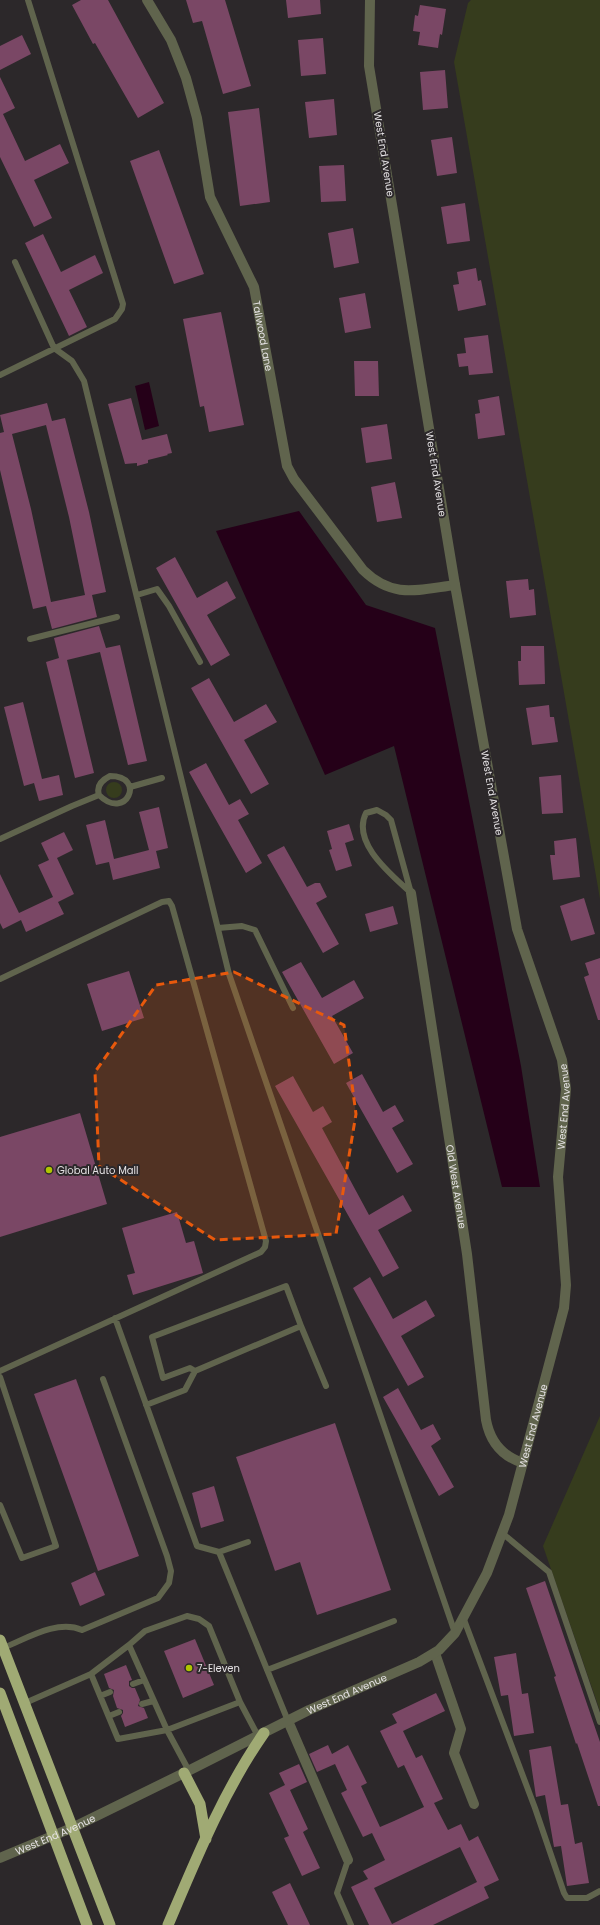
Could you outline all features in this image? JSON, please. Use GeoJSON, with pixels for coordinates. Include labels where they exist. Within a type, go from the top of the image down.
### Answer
{"type":"FeatureCollection","features":[{"type":"Feature","properties":{"kind":"highway"},"geometry":{"type":"LineString","coordinates":[[2,1644],[74,1827],[110,1925]]}},
{"type":"Feature","properties":{"kind":"highway"},"geometry":{"type":"LineString","coordinates":[[0,1693],[87,1925]]}},
{"type":"Feature","properties":{"kind":"highway"},"geometry":{"type":"LineString","coordinates":[[168,1925],[228,1790],[261,1735]]}},
{"type":"Feature","properties":{"kind":"highway"},"geometry":{"type":"LineString","coordinates":[[187,1772],[204,1817],[206,1839]]}},
{"type":"Feature","properties":{"kind":"street","name":"Tallwood Lane"},"geometry":{"type":"LineString","coordinates":[[147,0],[171,40],[186,78],[197,118],[210,197],[254,287],[287,466],[294,479],[363,570],[373,580],[381,585],[412,591],[454,584]]}},
{"type":"Feature","properties":{"kind":"street","name":"West End Avenue"},"geometry":{"type":"LineString","coordinates":[[0,1858],[74,1827],[288,1721],[419,1662],[434,1653],[455,1633],[487,1573],[509,1515],[564,1308],[566,1285],[558,1177],[566,1089],[562,1060],[517,929],[454,584],[369,66],[370,0]]}},
{"type":"Feature","properties":{"kind":"street","name":"Old West Avenue"},"geometry":{"type":"LineString","coordinates":[[411,893],[467,1254],[488,1433],[496,1446],[512,1460],[523,1463]]}},
{"type":"Feature","properties":{"kind":"street"},"geometry":{"type":"LineString","coordinates":[[434,1653],[461,1729],[454,1753],[474,1804]]}},
{"type":"Feature","properties":{"kind":"street"},"geometry":{"type":"LineString","coordinates":[[288,1721],[348,1860]]}},
{"type":"Feature","properties":{"kind":"lane"},"geometry":{"type":"LineString","coordinates":[[0,375],[115,319],[122,309],[123,304],[28,0]]}},
{"type":"Feature","properties":{"kind":"lane"},"geometry":{"type":"LineString","coordinates":[[16,262],[54,348],[72,361],[84,381],[232,981],[455,1633]]}},
{"type":"Feature","properties":{"kind":"lane"},"geometry":{"type":"LineString","coordinates":[[137,595],[157,589],[169,606],[200,662]]}},
{"type":"Feature","properties":{"kind":"lane"},"geometry":{"type":"LineString","coordinates":[[30,639],[116,618]]}},
{"type":"Feature","properties":{"kind":"lane"},"geometry":{"type":"LineString","coordinates":[[110,776],[119,776],[125,779],[130,787],[128,795],[123,802],[115,805],[106,802],[99,796],[99,786],[103,780],[110,776]]}},
{"type":"Feature","properties":{"kind":"lane"},"geometry":{"type":"LineString","coordinates":[[130,787],[162,778]]}},
{"type":"Feature","properties":{"kind":"lane"},"geometry":{"type":"LineString","coordinates":[[0,839],[72,806],[99,796]]}},
{"type":"Feature","properties":{"kind":"lane"},"geometry":{"type":"LineString","coordinates":[[370,811],[382,812],[391,820],[411,893],[387,869],[366,842],[362,831],[362,820],[366,813],[370,811]]}},
{"type":"Feature","properties":{"kind":"lane"},"geometry":{"type":"LineString","coordinates":[[0,979],[162,902],[169,902],[172,906],[266,1241],[265,1247],[261,1252],[0,1371]]}},
{"type":"Feature","properties":{"kind":"lane"},"geometry":{"type":"LineString","coordinates":[[218,928],[242,926],[255,930],[293,1008]]}},
{"type":"Feature","properties":{"kind":"lane"},"geometry":{"type":"LineString","coordinates":[[196,1371],[190,1368],[163,1378],[152,1337],[286,1286],[326,1386]]}},
{"type":"Feature","properties":{"kind":"lane"},"geometry":{"type":"LineString","coordinates":[[115,1318],[197,1546],[219,1552],[248,1542]]}},
{"type":"Feature","properties":{"kind":"lane"},"geometry":{"type":"LineString","coordinates":[[146,1405],[185,1390],[196,1371],[301,1326]]}},
{"type":"Feature","properties":{"kind":"lane"},"geometry":{"type":"LineString","coordinates":[[0,1377],[56,1546],[22,1558],[0,1505]]}},
{"type":"Feature","properties":{"kind":"lane"},"geometry":{"type":"LineString","coordinates":[[2,1644],[55,1628],[74,1626],[82,1630],[158,1598],[169,1583],[171,1571],[167,1556],[102,1379]]}},
{"type":"Feature","properties":{"kind":"lane"},"geometry":{"type":"LineString","coordinates":[[502,1533],[549,1572],[600,1722]]}},
{"type":"Feature","properties":{"kind":"lane"},"geometry":{"type":"LineString","coordinates":[[219,1552],[288,1721]]}},
{"type":"Feature","properties":{"kind":"lane"},"geometry":{"type":"LineString","coordinates":[[25,1703],[91,1674],[145,1631],[187,1616],[199,1619],[209,1626],[240,1702],[261,1735]]}},
{"type":"Feature","properties":{"kind":"lane"},"geometry":{"type":"LineString","coordinates":[[463,1617],[535,1808],[564,1894],[568,1898],[587,1898],[600,1891]]}},
{"type":"Feature","properties":{"kind":"lane"},"geometry":{"type":"LineString","coordinates":[[267,1670],[394,1620]]}},
{"type":"Feature","properties":{"kind":"lane"},"geometry":{"type":"LineString","coordinates":[[129,1645],[166,1730],[187,1772]]}},
{"type":"Feature","properties":{"kind":"lane"},"geometry":{"type":"LineString","coordinates":[[91,1674],[118,1739],[166,1730],[240,1702]]}},
{"type":"Feature","properties":{"kind":"lane"},"geometry":{"type":"LineString","coordinates":[[133,1684],[144,1680]]}},
{"type":"Feature","properties":{"kind":"lane"},"geometry":{"type":"LineString","coordinates":[[100,1696],[110,1692]]}},
{"type":"Feature","properties":{"kind":"lane"},"geometry":{"type":"LineString","coordinates":[[142,1704],[153,1701]]}},
{"type":"Feature","properties":{"kind":"lane"},"geometry":{"type":"LineString","coordinates":[[108,1716],[119,1712]]}},
{"type":"Feature","properties":{"kind":"lane"},"geometry":{"type":"LineString","coordinates":[[348,1860],[337,1893],[351,1925]]}},
{"type":"Feature","properties":{"kind":"highlighted area"},"geometry":{"type":"Polygon","coordinates":[[[234,972],[344,1025],[356,1114],[336,1234],[215,1240],[99,1166],[95,1072],[156,985],[234,972]]]}},
{"type":"Feature","properties":{"kind":"green space"},"geometry":{"type":"Polygon","coordinates":[[[471,0],[600,0],[600,899],[454,62],[468,3],[471,0]]]}},
{"type":"Feature","properties":{"kind":"green space"},"geometry":{"type":"Polygon","coordinates":[[[114,782],[120,784],[122,790],[120,796],[114,798],[108,796],[106,790],[108,784],[114,782]]]}},
{"type":"Feature","properties":{"kind":"green space"},"geometry":{"type":"Polygon","coordinates":[[[600,1416],[600,1711],[543,1546],[600,1416]]]}},
{"type":"Feature","properties":{"kind":"shaded area"},"geometry":{"type":"Polygon","coordinates":[[[149,382],[159,426],[145,430],[135,386],[149,382]]]}},
{"type":"Feature","properties":{"kind":"shaded area"},"geometry":{"type":"Polygon","coordinates":[[[299,511],[366,605],[435,628],[521,1066],[540,1187],[502,1187],[394,746],[325,775],[216,531],[299,511]]]}},
{"type":"Feature","properties":{"kind":"building"},"geometry":{"type":"Polygon","coordinates":[[[81,0],[108,0],[164,103],[138,118],[95,43],[93,44],[72,5],[81,0]]]}},
{"type":"Feature","properties":{"kind":"building"},"geometry":{"type":"Polygon","coordinates":[[[186,0],[225,0],[251,86],[223,94],[202,21],[193,23],[186,0]]]}},
{"type":"Feature","properties":{"kind":"building"},"geometry":{"type":"Polygon","coordinates":[[[286,0],[320,0],[321,14],[288,18],[286,0]]]}},
{"type":"Feature","properties":{"kind":"building"},"geometry":{"type":"Polygon","coordinates":[[[420,5],[446,9],[442,35],[440,34],[438,48],[418,45],[420,32],[413,31],[415,15],[418,16],[420,5]]]}},
{"type":"Feature","properties":{"kind":"building"},"geometry":{"type":"Polygon","coordinates":[[[22,35],[31,54],[0,70],[0,46],[22,35]]]}},
{"type":"Feature","properties":{"kind":"building"},"geometry":{"type":"Polygon","coordinates":[[[323,38],[326,74],[301,76],[298,40],[323,38]]]}},
{"type":"Feature","properties":{"kind":"building"},"geometry":{"type":"Polygon","coordinates":[[[445,70],[448,108],[423,110],[420,72],[445,70]]]}},
{"type":"Feature","properties":{"kind":"building"},"geometry":{"type":"Polygon","coordinates":[[[0,77],[15,108],[3,114],[25,161],[60,144],[69,163],[34,180],[52,218],[34,227],[0,157],[0,77]]]}},
{"type":"Feature","properties":{"kind":"building"},"geometry":{"type":"Polygon","coordinates":[[[334,99],[337,135],[309,138],[305,102],[334,99]]]}},
{"type":"Feature","properties":{"kind":"building"},"geometry":{"type":"Polygon","coordinates":[[[259,108],[270,202],[240,206],[228,112],[259,108]]]}},
{"type":"Feature","properties":{"kind":"building"},"geometry":{"type":"Polygon","coordinates":[[[452,137],[457,173],[437,176],[431,140],[452,137]]]}},
{"type":"Feature","properties":{"kind":"building"},"geometry":{"type":"Polygon","coordinates":[[[159,150],[204,274],[174,284],[130,161],[159,150]]]}},
{"type":"Feature","properties":{"kind":"building"},"geometry":{"type":"Polygon","coordinates":[[[344,165],[346,201],[321,202],[319,166],[344,165]]]}},
{"type":"Feature","properties":{"kind":"building"},"geometry":{"type":"Polygon","coordinates":[[[465,203],[470,241],[447,244],[441,207],[465,203]]]}},
{"type":"Feature","properties":{"kind":"building"},"geometry":{"type":"Polygon","coordinates":[[[353,228],[359,263],[334,268],[328,233],[353,228]]]}},
{"type":"Feature","properties":{"kind":"building"},"geometry":{"type":"Polygon","coordinates":[[[43,234],[61,272],[95,255],[103,273],[69,290],[87,327],[69,336],[25,243],[43,234]]]}},
{"type":"Feature","properties":{"kind":"building"},"geometry":{"type":"Polygon","coordinates":[[[476,268],[478,281],[481,280],[486,305],[458,311],[453,285],[459,284],[457,272],[476,268]]]}},
{"type":"Feature","properties":{"kind":"building"},"geometry":{"type":"Polygon","coordinates":[[[365,293],[371,328],[345,333],[339,298],[365,293]]]}},
{"type":"Feature","properties":{"kind":"building"},"geometry":{"type":"Polygon","coordinates":[[[221,312],[244,425],[209,432],[204,406],[200,407],[183,319],[221,312]]]}},
{"type":"Feature","properties":{"kind":"building"},"geometry":{"type":"Polygon","coordinates":[[[488,335],[493,373],[469,375],[468,366],[459,367],[457,354],[466,353],[464,338],[488,335]]]}},
{"type":"Feature","properties":{"kind":"building"},"geometry":{"type":"Polygon","coordinates":[[[354,361],[378,361],[379,396],[355,396],[354,361]]]}},
{"type":"Feature","properties":{"kind":"building"},"geometry":{"type":"Polygon","coordinates":[[[499,396],[505,435],[478,439],[475,414],[480,413],[478,400],[499,396]]]}},
{"type":"Feature","properties":{"kind":"building"},"geometry":{"type":"Polygon","coordinates":[[[131,398],[142,440],[167,434],[172,453],[148,460],[148,463],[137,466],[137,463],[125,464],[108,404],[131,398]]]}},
{"type":"Feature","properties":{"kind":"building"},"geometry":{"type":"Polygon","coordinates":[[[47,403],[52,421],[65,418],[89,512],[106,592],[92,595],[97,617],[52,629],[46,606],[33,609],[0,470],[0,433],[4,432],[0,415],[47,403]],[[46,425],[12,434],[31,509],[51,602],[85,595],[69,517],[46,425]]]}},
{"type":"Feature","properties":{"kind":"building"},"geometry":{"type":"Polygon","coordinates":[[[387,424],[392,459],[366,463],[361,428],[387,424]]]}},
{"type":"Feature","properties":{"kind":"building"},"geometry":{"type":"Polygon","coordinates":[[[395,482],[402,518],[377,522],[371,487],[395,482]]]}},
{"type":"Feature","properties":{"kind":"building"},"geometry":{"type":"Polygon","coordinates":[[[175,557],[197,598],[227,581],[236,598],[207,615],[230,655],[211,666],[156,568],[175,557]]]}},
{"type":"Feature","properties":{"kind":"building"},"geometry":{"type":"Polygon","coordinates":[[[528,579],[529,590],[534,589],[536,615],[510,618],[506,581],[528,579]]]}},
{"type":"Feature","properties":{"kind":"building"},"geometry":{"type":"Polygon","coordinates":[[[99,626],[106,648],[120,645],[147,761],[128,765],[100,652],[67,660],[94,773],[75,778],[46,662],[59,658],[54,638],[99,626]]]}},
{"type":"Feature","properties":{"kind":"building"},"geometry":{"type":"Polygon","coordinates":[[[521,646],[544,646],[545,684],[519,685],[518,661],[521,661],[521,646]]]}},
{"type":"Feature","properties":{"kind":"building"},"geometry":{"type":"Polygon","coordinates":[[[209,678],[234,722],[266,704],[277,722],[244,740],[269,784],[251,794],[191,688],[209,678]]]}},
{"type":"Feature","properties":{"kind":"building"},"geometry":{"type":"Polygon","coordinates":[[[23,702],[42,779],[59,775],[63,795],[39,801],[34,783],[24,786],[4,707],[23,702]]]}},
{"type":"Feature","properties":{"kind":"building"},"geometry":{"type":"Polygon","coordinates":[[[549,705],[550,717],[554,717],[558,742],[532,745],[526,708],[549,705]]]}},
{"type":"Feature","properties":{"kind":"building"},"geometry":{"type":"Polygon","coordinates":[[[206,763],[229,805],[240,799],[249,814],[238,820],[262,863],[246,873],[189,772],[206,763]]]}},
{"type":"Feature","properties":{"kind":"building"},"geometry":{"type":"Polygon","coordinates":[[[561,775],[563,813],[542,814],[539,777],[561,775]]]}},
{"type":"Feature","properties":{"kind":"building"},"geometry":{"type":"Polygon","coordinates":[[[159,807],[168,848],[156,851],[160,868],[113,880],[109,862],[96,865],[86,825],[105,820],[114,859],[149,850],[139,812],[159,807]]]}},
{"type":"Feature","properties":{"kind":"building"},"geometry":{"type":"Polygon","coordinates":[[[349,824],[354,840],[345,843],[352,866],[336,871],[329,850],[332,849],[327,831],[349,824]]]}},
{"type":"Feature","properties":{"kind":"building"},"geometry":{"type":"Polygon","coordinates":[[[64,832],[73,850],[57,858],[74,894],[58,902],[64,914],[26,932],[21,920],[3,929],[0,923],[0,874],[19,913],[53,897],[38,865],[49,860],[41,843],[64,832]]]}},
{"type":"Feature","properties":{"kind":"building"},"geometry":{"type":"Polygon","coordinates":[[[576,838],[580,877],[553,880],[550,855],[555,855],[554,841],[576,838]]]}},
{"type":"Feature","properties":{"kind":"building"},"geometry":{"type":"Polygon","coordinates":[[[284,846],[307,887],[315,883],[320,883],[327,897],[316,903],[339,944],[323,953],[267,855],[284,846]]]}},
{"type":"Feature","properties":{"kind":"building"},"geometry":{"type":"Polygon","coordinates":[[[584,898],[595,934],[571,941],[560,906],[584,898]]]}},
{"type":"Feature","properties":{"kind":"building"},"geometry":{"type":"Polygon","coordinates":[[[393,906],[398,924],[370,932],[365,914],[393,906]]]}},
{"type":"Feature","properties":{"kind":"building"},"geometry":{"type":"Polygon","coordinates":[[[600,958],[600,1020],[598,1020],[584,977],[589,975],[585,963],[600,958]]]}},
{"type":"Feature","properties":{"kind":"building"},"geometry":{"type":"Polygon","coordinates":[[[301,962],[322,998],[354,980],[364,998],[332,1016],[353,1053],[334,1064],[282,972],[301,962]]]}},
{"type":"Feature","properties":{"kind":"building"},"geometry":{"type":"Polygon","coordinates":[[[129,971],[144,1018],[102,1031],[87,984],[129,971]]]}},
{"type":"Feature","properties":{"kind":"building"},"geometry":{"type":"Polygon","coordinates":[[[362,1074],[383,1112],[395,1105],[404,1121],[392,1128],[413,1164],[397,1173],[346,1083],[362,1074]]]}},
{"type":"Feature","properties":{"kind":"building"},"geometry":{"type":"Polygon","coordinates":[[[293,1076],[313,1112],[323,1106],[332,1122],[322,1128],[369,1215],[403,1195],[412,1211],[378,1230],[399,1268],[383,1277],[275,1086],[293,1076]]]}},
{"type":"Feature","properties":{"kind":"building","name":"Global Auto Mall"},"geometry":{"type":"Polygon","coordinates":[[[80,1113],[107,1204],[0,1237],[0,1137],[80,1113]]]}},
{"type":"Feature","properties":{"kind":"building"},"geometry":{"type":"Polygon","coordinates":[[[177,1212],[186,1243],[194,1241],[203,1273],[133,1295],[127,1275],[135,1273],[122,1228],[177,1212]]]}},
{"type":"Feature","properties":{"kind":"building"},"geometry":{"type":"Polygon","coordinates":[[[370,1277],[393,1319],[426,1300],[435,1316],[401,1336],[424,1377],[408,1386],[353,1288],[370,1277]]]}},
{"type":"Feature","properties":{"kind":"building"},"geometry":{"type":"Polygon","coordinates":[[[76,1379],[139,1556],[98,1571],[34,1394],[76,1379]]]}},
{"type":"Feature","properties":{"kind":"building"},"geometry":{"type":"Polygon","coordinates":[[[398,1388],[421,1430],[433,1424],[441,1439],[431,1446],[454,1487],[439,1496],[383,1397],[398,1388]]]}},
{"type":"Feature","properties":{"kind":"building"},"geometry":{"type":"Polygon","coordinates":[[[335,1423],[391,1590],[317,1615],[300,1562],[275,1571],[236,1457],[335,1423]]]}},
{"type":"Feature","properties":{"kind":"building"},"geometry":{"type":"Polygon","coordinates":[[[214,1486],[224,1521],[201,1528],[192,1493],[214,1486]]]}},
{"type":"Feature","properties":{"kind":"building"},"geometry":{"type":"Polygon","coordinates":[[[95,1572],[105,1595],[80,1606],[71,1583],[95,1572]]]}},
{"type":"Feature","properties":{"kind":"building"},"geometry":{"type":"Polygon","coordinates":[[[545,1581],[600,1742],[600,1806],[598,1806],[577,1743],[576,1744],[554,1677],[556,1676],[526,1588],[545,1581]]]}},
{"type":"Feature","properties":{"kind":"building","name":"7-Eleven"},"geometry":{"type":"Polygon","coordinates":[[[195,1639],[214,1685],[183,1698],[164,1651],[195,1639]]]}},
{"type":"Feature","properties":{"kind":"building"},"geometry":{"type":"Polygon","coordinates":[[[516,1653],[522,1694],[528,1693],[534,1733],[514,1736],[508,1695],[501,1696],[494,1657],[516,1653]]]}},
{"type":"Feature","properties":{"kind":"building"},"geometry":{"type":"Polygon","coordinates":[[[126,1665],[132,1680],[129,1681],[129,1686],[135,1688],[140,1700],[138,1706],[144,1708],[148,1718],[125,1727],[121,1716],[123,1710],[117,1708],[113,1696],[114,1690],[109,1688],[104,1674],[126,1665]]]}},
{"type":"Feature","properties":{"kind":"building"},"geometry":{"type":"Polygon","coordinates":[[[436,1693],[445,1711],[403,1731],[416,1758],[422,1755],[443,1799],[434,1803],[448,1830],[461,1824],[469,1841],[478,1836],[499,1880],[484,1887],[489,1898],[433,1925],[369,1925],[351,1887],[368,1879],[363,1871],[385,1860],[372,1833],[363,1837],[341,1793],[347,1790],[335,1764],[317,1772],[309,1754],[328,1745],[332,1754],[348,1745],[367,1783],[361,1786],[380,1827],[424,1807],[404,1765],[398,1768],[380,1731],[397,1723],[392,1714],[436,1693]],[[460,1847],[374,1888],[392,1924],[477,1882],[460,1847]]]}},
{"type":"Feature","properties":{"kind":"building"},"geometry":{"type":"Polygon","coordinates":[[[551,1746],[561,1805],[568,1804],[575,1844],[582,1842],[589,1883],[567,1886],[561,1846],[554,1847],[545,1795],[536,1797],[529,1750],[551,1746]]]}},
{"type":"Feature","properties":{"kind":"building"},"geometry":{"type":"Polygon","coordinates":[[[299,1764],[307,1782],[290,1790],[308,1829],[303,1832],[320,1868],[302,1876],[284,1838],[289,1836],[269,1793],[285,1785],[279,1773],[299,1764]]]}},
{"type":"Feature","properties":{"kind":"building"},"geometry":{"type":"Polygon","coordinates":[[[290,1883],[310,1925],[288,1925],[272,1892],[290,1883]]]}},
{"type":"Feature","properties":{"kind":"place","name":"Global Auto Mall"},"geometry":{"type":"Point","coordinates":[49,1170]}},
{"type":"Feature","properties":{"kind":"place","name":"7-Eleven"},"geometry":{"type":"Point","coordinates":[189,1668]}}]}
